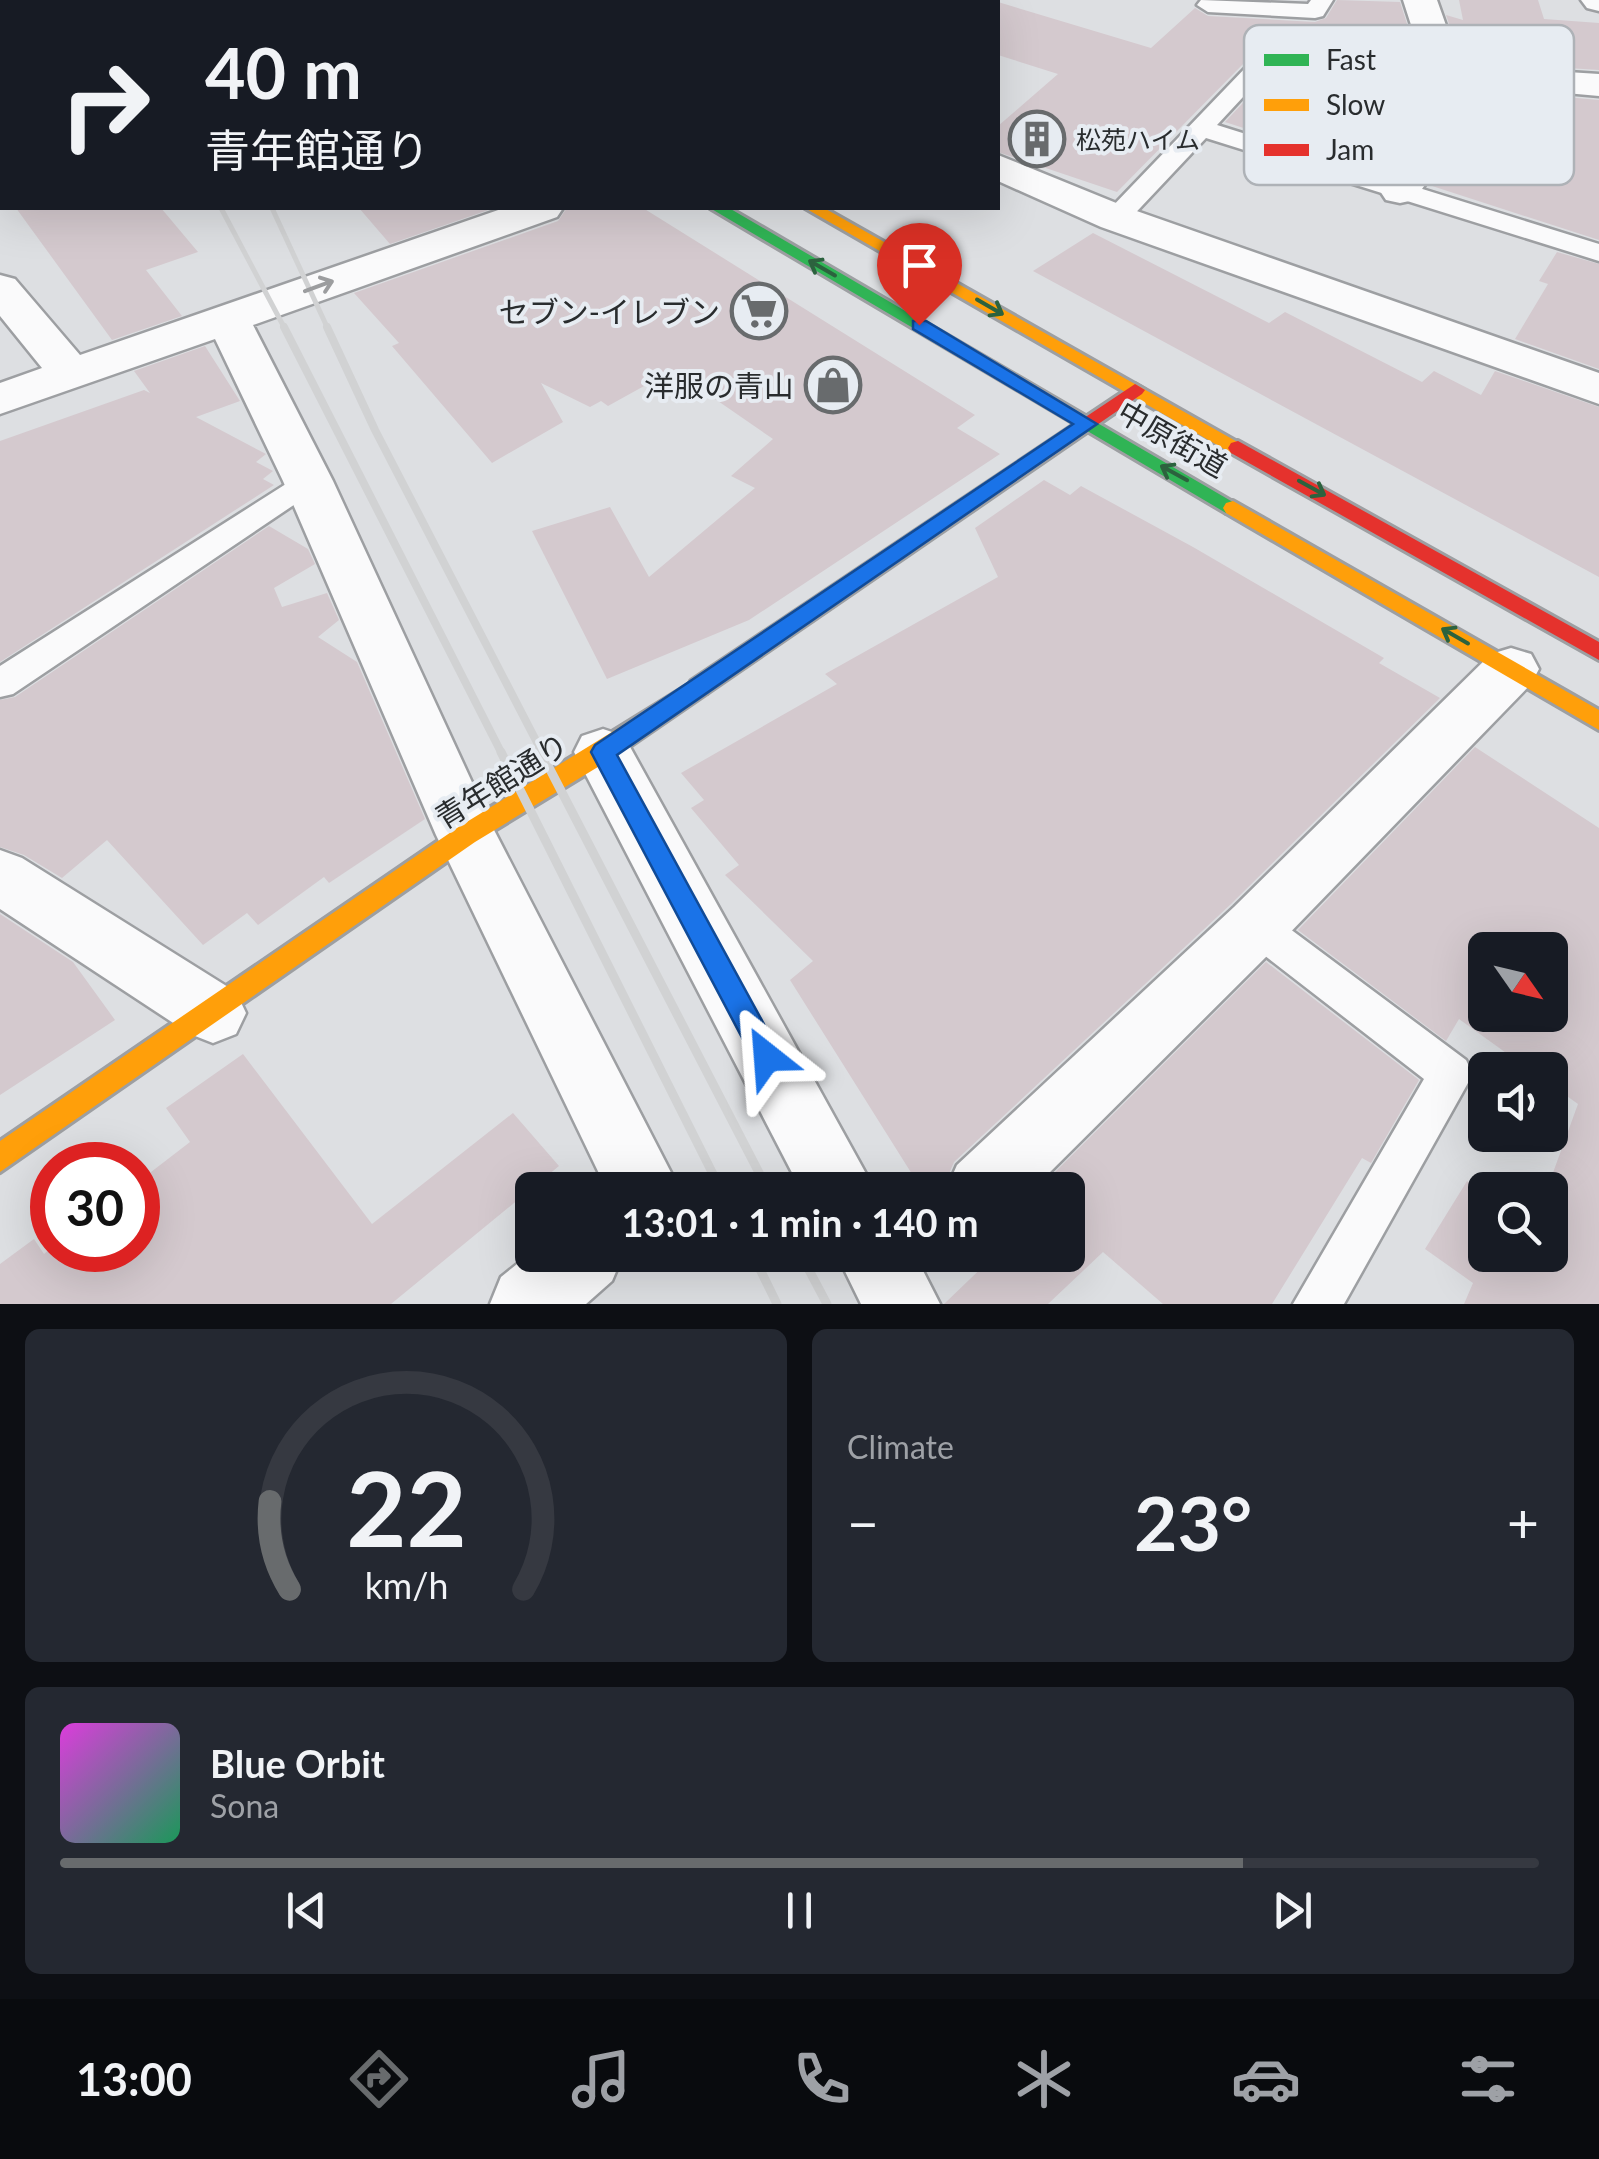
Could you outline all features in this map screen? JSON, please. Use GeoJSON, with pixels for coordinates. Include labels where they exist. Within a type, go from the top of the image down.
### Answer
{"type":"FeatureCollection","features":[{"type":"Feature","properties":{"kind":"main road","name":"中原街道"},"geometry":{"type":"LineString","coordinates":[[721,210],[1599,722]]}},
{"type":"Feature","properties":{"kind":"main road","name":"中原街道"},"geometry":{"type":"LineString","coordinates":[[817,210],[1599,652]]}},
{"type":"Feature","properties":{"kind":"main road","name":"青年館通り"},"geometry":{"type":"LineString","coordinates":[[0,1158],[466,835],[604,752],[1136,390]]}},
{"type":"Feature","properties":{"kind":"street"},"geometry":{"type":"LineString","coordinates":[[1420,0],[1428,25]]}},
{"type":"Feature","properties":{"kind":"street"},"geometry":{"type":"LineString","coordinates":[[1574,83],[1599,85]]}},
{"type":"Feature","properties":{"kind":"street"},"geometry":{"type":"LineString","coordinates":[[1000,168],[1116,218],[1599,389]]}},
{"type":"Feature","properties":{"kind":"street"},"geometry":{"type":"LineString","coordinates":[[1400,191],[1404,185]]}},
{"type":"Feature","properties":{"kind":"street"},"geometry":{"type":"LineString","coordinates":[[0,399],[536,210]]}},
{"type":"Feature","properties":{"kind":"street"},"geometry":{"type":"LineString","coordinates":[[0,288],[71,373]]}},
{"type":"Feature","properties":{"kind":"street"},"geometry":{"type":"LineString","coordinates":[[228,320],[308,480],[466,835],[635,1172]]}},
{"type":"Feature","properties":{"kind":"street"},"geometry":{"type":"LineString","coordinates":[[1001,1172],[1256,926],[1511,669]]}},
{"type":"Feature","properties":{"kind":"street"},"geometry":{"type":"LineString","coordinates":[[604,752],[829,1172]]}},
{"type":"Feature","properties":{"kind":"street"},"geometry":{"type":"LineString","coordinates":[[0,876],[213,1013]]}},
{"type":"Feature","properties":{"kind":"street"},"geometry":{"type":"LineString","coordinates":[[528,1304],[566,1272]]}},
{"type":"Feature","properties":{"kind":"lane"},"geometry":{"type":"LineString","coordinates":[[1208,5],[1315,11],[1322,0]]}},
{"type":"Feature","properties":{"kind":"lane"},"geometry":{"type":"LineString","coordinates":[[1116,218],[1244,82]]}},
{"type":"Feature","properties":{"kind":"lane"},"geometry":{"type":"LineString","coordinates":[[1200,128],[1244,142]]}},
{"type":"Feature","properties":{"kind":"lane"},"geometry":{"type":"LineString","coordinates":[[1381,185],[1599,253]]}},
{"type":"Feature","properties":{"kind":"lane"},"geometry":{"type":"LineString","coordinates":[[0,684],[308,480]]}},
{"type":"Feature","properties":{"kind":"lane"},"geometry":{"type":"LineString","coordinates":[[1256,926],[1451,1074],[1317,1304]]}},
{"type":"Feature","properties":{"kind":"building"},"geometry":{"type":"Polygon","coordinates":[[[1337,0],[1400,2],[1407,25],[1244,25],[1244,63],[1117,192],[1000,153],[1000,124],[1058,74],[1000,56],[1000,3],[1151,48],[1195,8],[1208,16],[1315,22],[1326,18],[1337,0]]]}},
{"type":"Feature","properties":{"kind":"building"},"geometry":{"type":"Polygon","coordinates":[[[1459,0],[1538,0],[1544,19],[1599,23],[1599,70],[1574,68],[1574,25],[1449,25],[1446,15],[1463,20],[1459,0]]]}},
{"type":"Feature","properties":{"kind":"building"},"geometry":{"type":"Polygon","coordinates":[[[1574,98],[1599,100],[1599,240],[1429,185],[1574,185],[1574,98]]]}},
{"type":"Feature","properties":{"kind":"building"},"geometry":{"type":"Polygon","coordinates":[[[1244,102],[1244,128],[1225,122],[1244,102]]]}},
{"type":"Feature","properties":{"kind":"building"},"geometry":{"type":"Polygon","coordinates":[[[17,210],[163,210],[198,252],[146,270],[182,316],[112,340],[17,210]]]}},
{"type":"Feature","properties":{"kind":"building"},"geometry":{"type":"Polygon","coordinates":[[[361,210],[488,210],[390,244],[361,210]]]}},
{"type":"Feature","properties":{"kind":"building"},"geometry":{"type":"Polygon","coordinates":[[[566,210],[646,210],[975,415],[957,428],[1000,454],[749,620],[607,679],[532,531],[610,507],[649,577],[755,488],[731,476],[773,439],[673,370],[608,406],[601,401],[590,407],[541,383],[563,422],[492,463],[392,346],[399,343],[354,293],[558,221],[566,210]]]}},
{"type":"Feature","properties":{"kind":"building"},"geometry":{"type":"Polygon","coordinates":[[[1093,233],[1269,323],[1285,312],[1422,382],[1434,371],[1481,395],[1495,371],[1599,407],[1599,577],[1033,271],[1093,233]]]}},
{"type":"Feature","properties":{"kind":"building"},"geometry":{"type":"Polygon","coordinates":[[[1557,252],[1599,264],[1599,369],[1515,339],[1548,284],[1539,281],[1557,252]]]}},
{"type":"Feature","properties":{"kind":"building"},"geometry":{"type":"Polygon","coordinates":[[[205,346],[240,401],[196,417],[266,454],[256,462],[273,471],[263,479],[274,485],[0,662],[0,441],[144,390],[150,393],[134,371],[205,346]]]}},
{"type":"Feature","properties":{"kind":"building"},"geometry":{"type":"Polygon","coordinates":[[[1044,480],[1070,495],[1081,486],[1384,658],[1379,663],[1440,698],[1231,904],[954,1162],[950,1172],[911,1172],[790,980],[813,961],[725,875],[739,865],[691,808],[704,800],[681,773],[837,684],[825,674],[998,577],[975,528],[1044,480]]]}},
{"type":"Feature","properties":{"kind":"building"},"geometry":{"type":"Polygon","coordinates":[[[269,526],[308,549],[315,564],[274,588],[282,607],[327,593],[339,620],[318,637],[357,662],[425,819],[329,883],[324,877],[258,925],[247,913],[203,945],[107,840],[62,878],[24,855],[0,847],[0,700],[15,697],[269,526]]]}},
{"type":"Feature","properties":{"kind":"building"},"geometry":{"type":"Polygon","coordinates":[[[1475,747],[1599,828],[1599,1304],[1464,1304],[1473,1283],[1425,1249],[1467,1181],[1468,1272],[1568,1272],[1568,1172],[1553,1172],[1561,1152],[1568,1152],[1568,1132],[1578,1104],[1568,1097],[1568,1052],[1505,1052],[1477,1032],[1568,1032],[1568,932],[1468,932],[1468,1025],[1459,1019],[1446,1041],[1298,930],[1475,747]]]}},
{"type":"Feature","properties":{"kind":"building"},"geometry":{"type":"Polygon","coordinates":[[[0,914],[73,962],[115,1020],[0,1095],[0,914]]]}},
{"type":"Feature","properties":{"kind":"building"},"geometry":{"type":"Polygon","coordinates":[[[1266,962],[1419,1080],[1371,1163],[1362,1158],[1272,1304],[1163,1304],[1103,1252],[1085,1269],[1085,1172],[1055,1172],[1266,962]]]}},
{"type":"Feature","properties":{"kind":"building"},"geometry":{"type":"Polygon","coordinates":[[[243,1054],[372,1224],[513,1113],[559,1166],[552,1172],[515,1172],[515,1202],[391,1304],[0,1304],[0,1264],[30,1242],[30,1272],[160,1272],[160,1165],[190,1142],[166,1108],[243,1054]]]}},
{"type":"Feature","properties":{"kind":"building"},"geometry":{"type":"Polygon","coordinates":[[[977,1272],[1082,1272],[1048,1304],[944,1304],[977,1272]]]}},
{"type":"Feature","properties":{"kind":"railway"},"geometry":{"type":"LineString","coordinates":[[222,210],[285,329]]}},
{"type":"Feature","properties":{"kind":"railway"},"geometry":{"type":"LineString","coordinates":[[273,210],[328,329]]}},
{"type":"Feature","properties":{"kind":"railway"},"geometry":{"type":"LineString","coordinates":[[284,327],[502,754]]}},
{"type":"Feature","properties":{"kind":"railway"},"geometry":{"type":"LineString","coordinates":[[327,327],[375,430],[543,754]]}},
{"type":"Feature","properties":{"kind":"railway"},"geometry":{"type":"LineString","coordinates":[[501,752],[712,1172]]}},
{"type":"Feature","properties":{"kind":"railway"},"geometry":{"type":"LineString","coordinates":[[541,752],[759,1172]]}},
{"type":"Feature","properties":{"kind":"railway"},"geometry":{"type":"LineString","coordinates":[[761,1272],[777,1304]]}},
{"type":"Feature","properties":{"kind":"railway"},"geometry":{"type":"LineString","coordinates":[[810,1272],[827,1304]]}},
{"type":"Feature","properties":{"kind":"traffic: fast"},"geometry":{"type":"LineString","coordinates":[[721,210],[1233,508]]}},
{"type":"Feature","properties":{"kind":"traffic: slow"},"geometry":{"type":"LineString","coordinates":[[817,210],[1238,448]]}},
{"type":"Feature","properties":{"kind":"traffic: slow"},"geometry":{"type":"LineString","coordinates":[[1233,508],[1599,721]]}},
{"type":"Feature","properties":{"kind":"traffic: slow"},"geometry":{"type":"LineString","coordinates":[[0,1158],[466,835],[603,752],[699,687]]}},
{"type":"Feature","properties":{"kind":"traffic: jam"},"geometry":{"type":"LineString","coordinates":[[699,687],[1135,390]]}},
{"type":"Feature","properties":{"kind":"traffic: jam"},"geometry":{"type":"LineString","coordinates":[[1238,448],[1599,652]]}},
{"type":"Feature","properties":{"kind":"place","name":"松苑ハイム"},"geometry":{"type":"Point","coordinates":[1037,139]}},
{"type":"Feature","properties":{"kind":"place","name":"セブン-イレブン"},"geometry":{"type":"Point","coordinates":[759,311]}},
{"type":"Feature","properties":{"kind":"place","name":"洋服の青山"},"geometry":{"type":"Point","coordinates":[833,385]}},
{"type":"Feature","properties":{"kind":"route"},"geometry":{"type":"LineString","coordinates":[[767,1057],[604,752],[1087,424],[919,325]]}}]}
